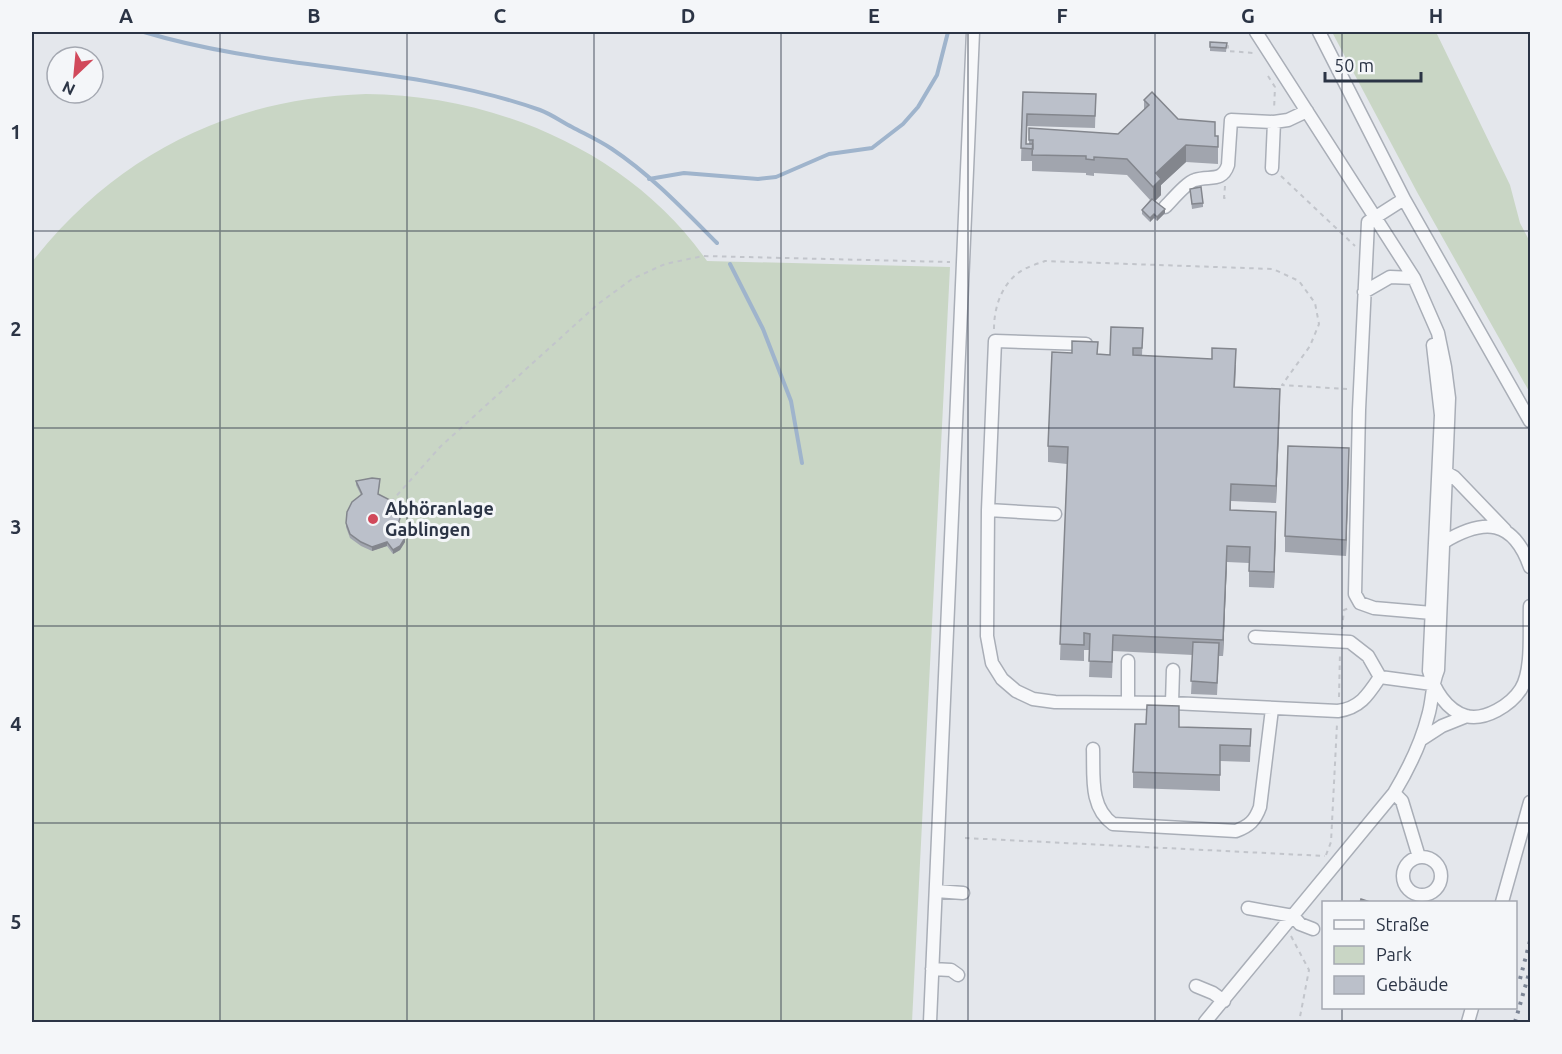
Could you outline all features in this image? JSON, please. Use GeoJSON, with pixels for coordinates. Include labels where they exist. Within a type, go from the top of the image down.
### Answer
{"type":"FeatureCollection","features":[{"type":"Feature","properties":{"kind":"lane"},"geometry":{"type":"LineString","coordinates":[[930,1023],[973,32]]}},
{"type":"Feature","properties":{"kind":"lane"},"geometry":{"type":"LineString","coordinates":[[1256,32],[1414,278],[1438,333],[1449,398],[1438,670],[1432,684]]}},
{"type":"Feature","properties":{"kind":"lane"},"geometry":{"type":"LineString","coordinates":[[1319,32],[1404,198],[1530,422]]}},
{"type":"Feature","properties":{"kind":"lane"},"geometry":{"type":"LineString","coordinates":[[1165,207],[1194,180],[1218,178],[1226,171],[1231,120],[1274,122],[1288,120],[1307,111]]}},
{"type":"Feature","properties":{"kind":"lane"},"geometry":{"type":"LineString","coordinates":[[1272,168],[1274,122]]}},
{"type":"Feature","properties":{"kind":"lane"},"geometry":{"type":"LineString","coordinates":[[1180,193],[1183,207]]}},
{"type":"Feature","properties":{"kind":"lane"},"geometry":{"type":"LineString","coordinates":[[1404,198],[1368,222],[1360,389],[1355,594],[1360,603],[1374,608],[1432,613]]}},
{"type":"Feature","properties":{"kind":"lane"},"geometry":{"type":"LineString","coordinates":[[1364,292],[1389,277],[1414,278]]}},
{"type":"Feature","properties":{"kind":"lane"},"geometry":{"type":"LineString","coordinates":[[1205,1023],[1394,793],[1412,763],[1422,739],[1430,712],[1432,684],[1429,671],[1441,415],[1434,347],[1426,301]]}},
{"type":"Feature","properties":{"kind":"lane"},"geometry":{"type":"LineString","coordinates":[[1096,345],[994,341],[988,510],[987,636],[992,663],[1002,679],[1016,691],[1033,699],[1055,702],[1172,703],[1338,711],[1355,707],[1366,698],[1380,677]]}},
{"type":"Feature","properties":{"kind":"lane"},"geometry":{"type":"LineString","coordinates":[[1447,473],[1454,477],[1517,540],[1530,567]]}},
{"type":"Feature","properties":{"kind":"lane"},"geometry":{"type":"LineString","coordinates":[[988,510],[1055,514]]}},
{"type":"Feature","properties":{"kind":"lane"},"geometry":{"type":"LineString","coordinates":[[1444,542],[1458,533],[1485,526],[1505,530]]}},
{"type":"Feature","properties":{"kind":"lane"},"geometry":{"type":"LineString","coordinates":[[1422,739],[1442,726],[1467,716],[1498,711],[1515,697],[1522,687],[1528,659],[1530,606]]}},
{"type":"Feature","properties":{"kind":"lane"},"geometry":{"type":"LineString","coordinates":[[1255,637],[1350,642],[1368,656],[1380,677]]}},
{"type":"Feature","properties":{"kind":"lane"},"geometry":{"type":"LineString","coordinates":[[1128,662],[1128,702]]}},
{"type":"Feature","properties":{"kind":"lane"},"geometry":{"type":"LineString","coordinates":[[1172,703],[1173,670]]}},
{"type":"Feature","properties":{"kind":"lane"},"geometry":{"type":"LineString","coordinates":[[1380,677],[1432,684],[1446,702],[1467,716]]}},
{"type":"Feature","properties":{"kind":"lane"},"geometry":{"type":"LineString","coordinates":[[1094,749],[1096,804],[1106,819],[1113,824],[1236,831],[1249,826],[1257,817],[1260,807],[1272,709]]}},
{"type":"Feature","properties":{"kind":"lane"},"geometry":{"type":"LineString","coordinates":[[1394,793],[1402,801],[1419,857]]}},
{"type":"Feature","properties":{"kind":"lane"},"geometry":{"type":"LineString","coordinates":[[1503,901],[1530,802]]}},
{"type":"Feature","properties":{"kind":"lane"},"geometry":{"type":"LineString","coordinates":[[936,891],[963,893]]}},
{"type":"Feature","properties":{"kind":"lane"},"geometry":{"type":"LineString","coordinates":[[1248,908],[1312,929]]}},
{"type":"Feature","properties":{"kind":"lane"},"geometry":{"type":"LineString","coordinates":[[932,969],[951,970],[958,975]]}},
{"type":"Feature","properties":{"kind":"lane"},"geometry":{"type":"LineString","coordinates":[[1196,986],[1213,993],[1224,1001]]}},
{"type":"Feature","properties":{"kind":"path"},"geometry":{"type":"LineString","coordinates":[[1219,46],[1228,46],[1228,51],[1254,53],[1259,61]]}},
{"type":"Feature","properties":{"kind":"path"},"geometry":{"type":"LineString","coordinates":[[1264,70],[1275,87],[1274,122]]}},
{"type":"Feature","properties":{"kind":"path"},"geometry":{"type":"LineString","coordinates":[[1272,168],[1366,256]]}},
{"type":"Feature","properties":{"kind":"path"},"geometry":{"type":"LineString","coordinates":[[390,504],[440,447],[598,304],[632,279],[665,264],[703,256],[962,262]]}},
{"type":"Feature","properties":{"kind":"path"},"geometry":{"type":"LineString","coordinates":[[994,341],[994,312],[1003,290],[1018,273],[1045,261],[1273,269],[1299,281],[1315,303],[1318,324],[1310,346],[1282,385],[1360,389]]}},
{"type":"Feature","properties":{"kind":"path"},"geometry":{"type":"LineString","coordinates":[[1319,864],[1332,842],[1344,610],[1360,603]]}},
{"type":"Feature","properties":{"kind":"path"},"geometry":{"type":"LineString","coordinates":[[965,838],[1325,856]]}},
{"type":"Feature","properties":{"kind":"path"},"geometry":{"type":"LineString","coordinates":[[1289,921],[1310,970],[1299,1023]]}},
{"type":"Feature","properties":{"kind":"green space"},"geometry":{"type":"Polygon","coordinates":[[[1332,32],[1436,32],[1510,185],[1520,223],[1530,242],[1530,393],[1417,192],[1332,32]]]}},
{"type":"Feature","properties":{"kind":"green space"},"geometry":{"type":"Polygon","coordinates":[[[366,94],[415,97],[463,105],[511,119],[557,137],[600,161],[640,189],[676,223],[707,261],[950,267],[912,1022],[32,1022],[32,262],[65,224],[100,191],[139,163],[180,139],[223,121],[268,107],[316,98],[366,94]]]}},
{"type":"Feature","properties":{"kind":"building"},"geometry":{"type":"Polygon","coordinates":[[[1210,42],[1227,43],[1226,48],[1210,47],[1210,42]]]}},
{"type":"Feature","properties":{"kind":"building"},"geometry":{"type":"Polygon","coordinates":[[[1023,92],[1096,94],[1095,116],[1027,114],[1026,144],[1033,144],[1033,149],[1021,148],[1023,92]]]}},
{"type":"Feature","properties":{"kind":"building"},"geometry":{"type":"Polygon","coordinates":[[[1152,92],[1178,119],[1215,122],[1218,147],[1186,145],[1156,173],[1161,179],[1153,187],[1127,159],[1094,157],[1094,160],[1086,159],[1086,156],[1032,155],[1033,140],[1029,140],[1029,128],[1118,134],[1149,105],[1144,100],[1152,92]]]}},
{"type":"Feature","properties":{"kind":"building"},"geometry":{"type":"Polygon","coordinates":[[[1201,187],[1203,203],[1192,204],[1190,189],[1201,187]]]}},
{"type":"Feature","properties":{"kind":"building"},"geometry":{"type":"Polygon","coordinates":[[[1152,199],[1165,209],[1157,217],[1154,214],[1150,218],[1142,210],[1152,199]]]}},
{"type":"Feature","properties":{"kind":"building"},"geometry":{"type":"Polygon","coordinates":[[[1111,327],[1143,328],[1142,348],[1133,348],[1133,355],[1212,359],[1212,348],[1236,349],[1234,387],[1280,389],[1276,486],[1231,484],[1230,510],[1276,512],[1274,572],[1249,571],[1250,547],[1227,546],[1223,640],[1113,635],[1112,662],[1089,661],[1090,634],[1084,633],[1084,645],[1060,644],[1068,447],[1048,446],[1052,352],[1072,353],[1072,341],[1098,342],[1097,354],[1110,355],[1111,327]]]}},
{"type":"Feature","properties":{"kind":"building"},"geometry":{"type":"Polygon","coordinates":[[[1288,446],[1349,448],[1346,540],[1285,536],[1288,446]]]}},
{"type":"Feature","properties":{"kind":"building","name":"Abhöranlage Gablingen"},"geometry":{"type":"Polygon","coordinates":[[[380,479],[378,494],[390,500],[400,518],[395,534],[405,538],[400,546],[393,550],[387,542],[372,547],[361,542],[350,534],[346,523],[347,512],[352,502],[362,494],[356,481],[380,479]]]}},
{"type":"Feature","properties":{"kind":"building"},"geometry":{"type":"Polygon","coordinates":[[[1193,642],[1219,643],[1217,683],[1191,681],[1193,642]]]}},
{"type":"Feature","properties":{"kind":"building"},"geometry":{"type":"Polygon","coordinates":[[[1147,705],[1179,706],[1179,727],[1251,729],[1250,746],[1220,745],[1220,775],[1133,772],[1135,724],[1146,724],[1147,705]]]}},
{"type":"Feature","properties":{"kind":"waterway"},"geometry":{"type":"LineString","coordinates":[[144,32],[193,45],[242,54],[443,84],[492,95],[540,110],[603,143],[626,159],[667,193],[717,243]]}},
{"type":"Feature","properties":{"kind":"waterway"},"geometry":{"type":"LineString","coordinates":[[649,179],[684,173],[758,179],[776,177],[829,154],[872,148],[903,124],[918,107],[937,75],[948,32]]}},
{"type":"Feature","properties":{"kind":"waterway"},"geometry":{"type":"LineString","coordinates":[[730,264],[763,329],[791,401],[802,463]]}},
{"type":"Feature","properties":{"kind":"railway"},"geometry":{"type":"LineString","coordinates":[[1520,979],[1530,941]]}},
{"type":"Feature","properties":{"kind":"railway"},"geometry":{"type":"LineString","coordinates":[[1515,1022],[1530,970]]}},
{"type":"Feature","properties":{"kind":"place","name":"Abhöranlage Gablingen"},"geometry":{"type":"Point","coordinates":[373,519]}}]}
